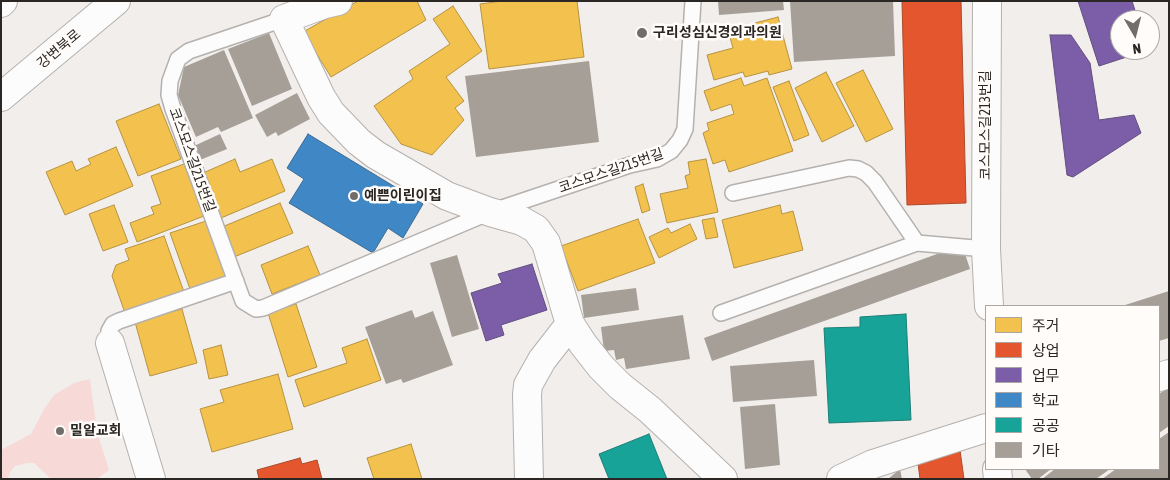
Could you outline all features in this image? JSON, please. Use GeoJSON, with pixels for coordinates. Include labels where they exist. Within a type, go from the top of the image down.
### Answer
{"type":"FeatureCollection","features":[{"type":"Feature","properties":{"kind":"main road","name":"강변북로"},"geometry":{"type":"LineString","coordinates":[[1,97],[116,1]]}},
{"type":"Feature","properties":{"kind":"main road","name":"코스모스길215번길"},"geometry":{"type":"LineString","coordinates":[[284,19],[338,1]]}},
{"type":"Feature","properties":{"kind":"main road","name":"코스모스길213번길"},"geometry":{"type":"LineString","coordinates":[[987,1],[986,249],[989,305]]}},
{"type":"Feature","properties":{"kind":"main road"},"geometry":{"type":"LineString","coordinates":[[284,19],[321,97],[331,113],[345,129],[376,154],[447,196],[522,222],[536,229],[546,243],[570,324],[601,367],[723,479]]}},
{"type":"Feature","properties":{"kind":"main road"},"geometry":{"type":"LineString","coordinates":[[529,479],[528,385],[542,360],[570,324]]}},
{"type":"Feature","properties":{"kind":"main road"},"geometry":{"type":"LineString","coordinates":[[110,343],[150,479]]}},
{"type":"Feature","properties":{"kind":"main road"},"geometry":{"type":"LineString","coordinates":[[841,479],[873,464],[985,428]]}},
{"type":"Feature","properties":{"kind":"lane","name":"코스모스길215번길"},"geometry":{"type":"LineString","coordinates":[[284,19],[189,51],[178,60],[170,81],[169,96],[173,110],[243,301],[256,309],[263,308],[490,212],[630,165],[657,159],[671,151],[680,140],[684,129],[693,1]]}},
{"type":"Feature","properties":{"kind":"lane"},"geometry":{"type":"LineString","coordinates":[[733,193],[849,168],[858,169],[866,173],[875,182],[917,243]]}},
{"type":"Feature","properties":{"kind":"lane"},"geometry":{"type":"LineString","coordinates":[[721,313],[917,243],[986,249]]}},
{"type":"Feature","properties":{"kind":"lane"},"geometry":{"type":"LineString","coordinates":[[110,343],[109,331],[113,324],[119,321],[236,281]]}},
{"type":"Feature","properties":{"kind":"shaded area","name":"밀알교회"},"geometry":{"type":"Polygon","coordinates":[[[90,379],[97,432],[109,470],[97,479],[51,479],[34,463],[27,463],[15,466],[10,472],[8,479],[1,479],[1,450],[31,434],[54,395],[74,383],[90,379]]]}},
{"type":"Feature","properties":{"kind":"building: 주거"},"geometry":{"type":"Polygon","coordinates":[[[358,1],[417,1],[426,20],[331,77],[303,32],[358,1]]]}},
{"type":"Feature","properties":{"kind":"building: 주거"},"geometry":{"type":"Polygon","coordinates":[[[502,1],[577,1],[584,57],[489,69],[480,4],[502,1]]]}},
{"type":"Feature","properties":{"kind":"building: 주거"},"geometry":{"type":"Polygon","coordinates":[[[453,6],[482,51],[446,77],[464,101],[455,108],[464,120],[432,155],[401,144],[374,106],[413,79],[409,71],[450,44],[433,19],[453,6]]]}},
{"type":"Feature","properties":{"kind":"building: 주거"},"geometry":{"type":"Polygon","coordinates":[[[778,17],[792,69],[769,75],[768,71],[745,77],[743,72],[714,80],[707,55],[733,48],[729,34],[756,27],[755,23],[778,17]]]}},
{"type":"Feature","properties":{"kind":"building: 주거"},"geometry":{"type":"Polygon","coordinates":[[[863,70],[893,129],[866,142],[836,83],[863,70]]]}},
{"type":"Feature","properties":{"kind":"building: 주거"},"geometry":{"type":"Polygon","coordinates":[[[826,72],[854,126],[822,142],[795,88],[826,72]]]}},
{"type":"Feature","properties":{"kind":"building: 주거"},"geometry":{"type":"Polygon","coordinates":[[[741,78],[744,86],[767,78],[793,151],[729,172],[725,160],[713,164],[703,133],[709,130],[707,123],[734,114],[731,104],[711,111],[704,91],[741,78]]]}},
{"type":"Feature","properties":{"kind":"building: 주거"},"geometry":{"type":"Polygon","coordinates":[[[789,81],[809,135],[794,141],[773,87],[789,81]]]}},
{"type":"Feature","properties":{"kind":"building: 주거"},"geometry":{"type":"Polygon","coordinates":[[[159,104],[181,159],[138,176],[116,121],[159,104]]]}},
{"type":"Feature","properties":{"kind":"building: 주거"},"geometry":{"type":"Polygon","coordinates":[[[116,147],[133,186],[65,215],[46,172],[72,161],[76,171],[91,164],[88,159],[116,147]]]}},
{"type":"Feature","properties":{"kind":"building: 주거"},"geometry":{"type":"Polygon","coordinates":[[[235,159],[240,172],[272,159],[285,191],[221,218],[203,173],[235,159]]]}},
{"type":"Feature","properties":{"kind":"building: 주거"},"geometry":{"type":"Polygon","coordinates":[[[706,159],[718,212],[667,223],[660,194],[688,188],[685,176],[690,174],[688,162],[706,159]]]}},
{"type":"Feature","properties":{"kind":"building: 주거"},"geometry":{"type":"Polygon","coordinates":[[[184,164],[204,216],[137,242],[130,223],[154,214],[151,207],[161,204],[151,176],[184,164]]]}},
{"type":"Feature","properties":{"kind":"building: 주거"},"geometry":{"type":"Polygon","coordinates":[[[643,184],[650,210],[642,213],[635,187],[643,184]]]}},
{"type":"Feature","properties":{"kind":"building: 주거"},"geometry":{"type":"Polygon","coordinates":[[[280,203],[293,233],[234,257],[222,227],[280,203]]]}},
{"type":"Feature","properties":{"kind":"building: 주거"},"geometry":{"type":"Polygon","coordinates":[[[114,205],[128,242],[103,251],[89,214],[114,205]]]}},
{"type":"Feature","properties":{"kind":"building: 주거"},"geometry":{"type":"Polygon","coordinates":[[[780,205],[782,214],[793,211],[803,250],[734,268],[722,220],[780,205]]]}},
{"type":"Feature","properties":{"kind":"building: 주거"},"geometry":{"type":"Polygon","coordinates":[[[714,218],[718,237],[706,239],[702,220],[714,218]]]}},
{"type":"Feature","properties":{"kind":"building: 주거"},"geometry":{"type":"Polygon","coordinates":[[[638,219],[655,263],[578,291],[561,246],[638,219]]]}},
{"type":"Feature","properties":{"kind":"building: 주거"},"geometry":{"type":"Polygon","coordinates":[[[206,221],[226,276],[190,289],[170,233],[206,221]]]}},
{"type":"Feature","properties":{"kind":"building: 주거"},"geometry":{"type":"Polygon","coordinates":[[[690,224],[697,239],[659,258],[649,237],[668,228],[671,233],[690,224]]]}},
{"type":"Feature","properties":{"kind":"building: 주거"},"geometry":{"type":"Polygon","coordinates":[[[164,236],[184,292],[125,313],[112,276],[116,265],[129,260],[125,249],[164,236]]]}},
{"type":"Feature","properties":{"kind":"building: 주거"},"geometry":{"type":"Polygon","coordinates":[[[308,246],[320,275],[272,294],[261,265],[308,246]]]}},
{"type":"Feature","properties":{"kind":"building: 주거"},"geometry":{"type":"Polygon","coordinates":[[[296,304],[317,367],[288,377],[268,313],[296,304]]]}},
{"type":"Feature","properties":{"kind":"building: 주거"},"geometry":{"type":"Polygon","coordinates":[[[182,309],[197,363],[150,376],[135,322],[182,309]]]}},
{"type":"Feature","properties":{"kind":"building: 주거"},"geometry":{"type":"Polygon","coordinates":[[[367,339],[381,380],[304,407],[295,380],[347,363],[342,348],[367,339]]]}},
{"type":"Feature","properties":{"kind":"building: 주거"},"geometry":{"type":"Polygon","coordinates":[[[221,345],[228,375],[209,379],[203,350],[221,345]]]}},
{"type":"Feature","properties":{"kind":"building: 주거"},"geometry":{"type":"Polygon","coordinates":[[[278,374],[293,429],[212,452],[200,409],[224,402],[220,390],[278,374]]]}},
{"type":"Feature","properties":{"kind":"building: 주거"},"geometry":{"type":"Polygon","coordinates":[[[411,444],[422,479],[374,479],[367,458],[411,444]]]}},
{"type":"Feature","properties":{"kind":"building: 상업"},"geometry":{"type":"Polygon","coordinates":[[[902,1],[961,1],[966,203],[907,205],[902,1]]]}},
{"type":"Feature","properties":{"kind":"building: 상업"},"geometry":{"type":"Polygon","coordinates":[[[960,450],[964,479],[920,479],[918,463],[931,461],[930,458],[960,450]]]}},
{"type":"Feature","properties":{"kind":"building: 상업"},"geometry":{"type":"Polygon","coordinates":[[[300,458],[302,464],[317,460],[322,479],[259,479],[257,470],[300,458]]]}},
{"type":"Feature","properties":{"kind":"building: 업무"},"geometry":{"type":"Polygon","coordinates":[[[1078,1],[1132,1],[1135,10],[1110,10],[1110,60],[1117,60],[1099,66],[1078,1]]]}},
{"type":"Feature","properties":{"kind":"building: 업무"},"geometry":{"type":"Polygon","coordinates":[[[1050,35],[1071,35],[1090,63],[1099,120],[1134,115],[1141,133],[1073,177],[1067,175],[1050,35]]]}},
{"type":"Feature","properties":{"kind":"building: 업무"},"geometry":{"type":"Polygon","coordinates":[[[532,264],[547,310],[501,325],[504,335],[486,341],[471,293],[502,283],[498,274],[532,264]]]}},
{"type":"Feature","properties":{"kind":"building: 학교"},"geometry":{"type":"Polygon","coordinates":[[[308,134],[423,204],[403,238],[388,228],[373,253],[289,203],[304,179],[287,168],[308,134]]]}},
{"type":"Feature","properties":{"kind":"building: 공공"},"geometry":{"type":"Polygon","coordinates":[[[906,314],[911,420],[829,423],[824,328],[860,327],[860,317],[906,314]]]}},
{"type":"Feature","properties":{"kind":"building: 공공"},"geometry":{"type":"Polygon","coordinates":[[[649,434],[667,479],[609,479],[599,454],[649,434]]]}},
{"type":"Feature","properties":{"kind":"building: 기타"},"geometry":{"type":"Polygon","coordinates":[[[718,1],[783,1],[784,10],[719,15],[718,1]]]}},
{"type":"Feature","properties":{"kind":"building: 기타"},"geometry":{"type":"Polygon","coordinates":[[[790,1],[893,1],[895,56],[794,62],[790,1]]]}},
{"type":"Feature","properties":{"kind":"building: 기타"},"geometry":{"type":"Polygon","coordinates":[[[269,33],[292,89],[252,106],[228,49],[269,33]]]}},
{"type":"Feature","properties":{"kind":"building: 기타"},"geometry":{"type":"Polygon","coordinates":[[[224,50],[253,118],[221,132],[218,127],[196,137],[178,95],[184,67],[224,50]]]}},
{"type":"Feature","properties":{"kind":"building: 기타"},"geometry":{"type":"Polygon","coordinates":[[[589,61],[599,142],[476,157],[465,76],[589,61]]]}},
{"type":"Feature","properties":{"kind":"building: 기타"},"geometry":{"type":"Polygon","coordinates":[[[297,93],[310,119],[278,136],[276,132],[267,137],[255,115],[297,93]]]}},
{"type":"Feature","properties":{"kind":"building: 기타"},"geometry":{"type":"Polygon","coordinates":[[[220,134],[227,149],[200,160],[194,146],[220,134]]]}},
{"type":"Feature","properties":{"kind":"building: 기타"},"geometry":{"type":"Polygon","coordinates":[[[962,245],[970,269],[712,361],[704,338],[962,245]]]}},
{"type":"Feature","properties":{"kind":"building: 기타"},"geometry":{"type":"Polygon","coordinates":[[[457,255],[479,329],[452,337],[430,263],[457,255]]]}},
{"type":"Feature","properties":{"kind":"building: 기타"},"geometry":{"type":"Polygon","coordinates":[[[636,288],[639,310],[584,318],[581,295],[636,288]]]}},
{"type":"Feature","properties":{"kind":"building: 기타"},"geometry":{"type":"Polygon","coordinates":[[[1169,291],[1169,338],[1160,341],[1160,305],[1125,305],[1169,291]]]}},
{"type":"Feature","properties":{"kind":"building: 기타"},"geometry":{"type":"Polygon","coordinates":[[[412,310],[415,318],[433,311],[453,365],[403,383],[401,379],[386,384],[365,327],[412,310]]]}},
{"type":"Feature","properties":{"kind":"building: 기타"},"geometry":{"type":"Polygon","coordinates":[[[683,315],[690,359],[626,369],[624,358],[616,360],[614,350],[604,351],[601,327],[683,315]]]}},
{"type":"Feature","properties":{"kind":"building: 기타"},"geometry":{"type":"Polygon","coordinates":[[[814,360],[817,396],[733,402],[730,366],[814,360]]]}},
{"type":"Feature","properties":{"kind":"building: 기타"},"geometry":{"type":"Polygon","coordinates":[[[1169,387],[1169,426],[1160,432],[1160,393],[1169,387]]]}},
{"type":"Feature","properties":{"kind":"building: 기타"},"geometry":{"type":"Polygon","coordinates":[[[775,404],[780,465],[745,469],[740,407],[775,404]]]}},
{"type":"Feature","properties":{"kind":"building: 기타"},"geometry":{"type":"Polygon","coordinates":[[[1169,432],[1169,479],[1102,479],[1115,470],[1160,470],[1160,438],[1169,432]]]}},
{"type":"Feature","properties":{"kind":"building: 기타"},"geometry":{"type":"Polygon","coordinates":[[[900,469],[902,479],[888,479],[900,469]]]}},
{"type":"Feature","properties":{"kind":"building: 기타"},"geometry":{"type":"Polygon","coordinates":[[[1026,470],[1050,470],[1038,479],[1032,479],[1026,470]]]}},
{"type":"Feature","properties":{"kind":"building: 기타"},"geometry":{"type":"Polygon","coordinates":[[[1054,470],[1109,470],[1096,479],[1042,479],[1054,470]]]}},
{"type":"Feature","properties":{"kind":"place","name":"구리성심신경외과의원"},"geometry":{"type":"Point","coordinates":[642,33]}},
{"type":"Feature","properties":{"kind":"place","name":"예쁜이린이집"},"geometry":{"type":"Point","coordinates":[354,196]}},
{"type":"Feature","properties":{"kind":"place","name":"밀알교회"},"geometry":{"type":"Point","coordinates":[60,431]}}]}
